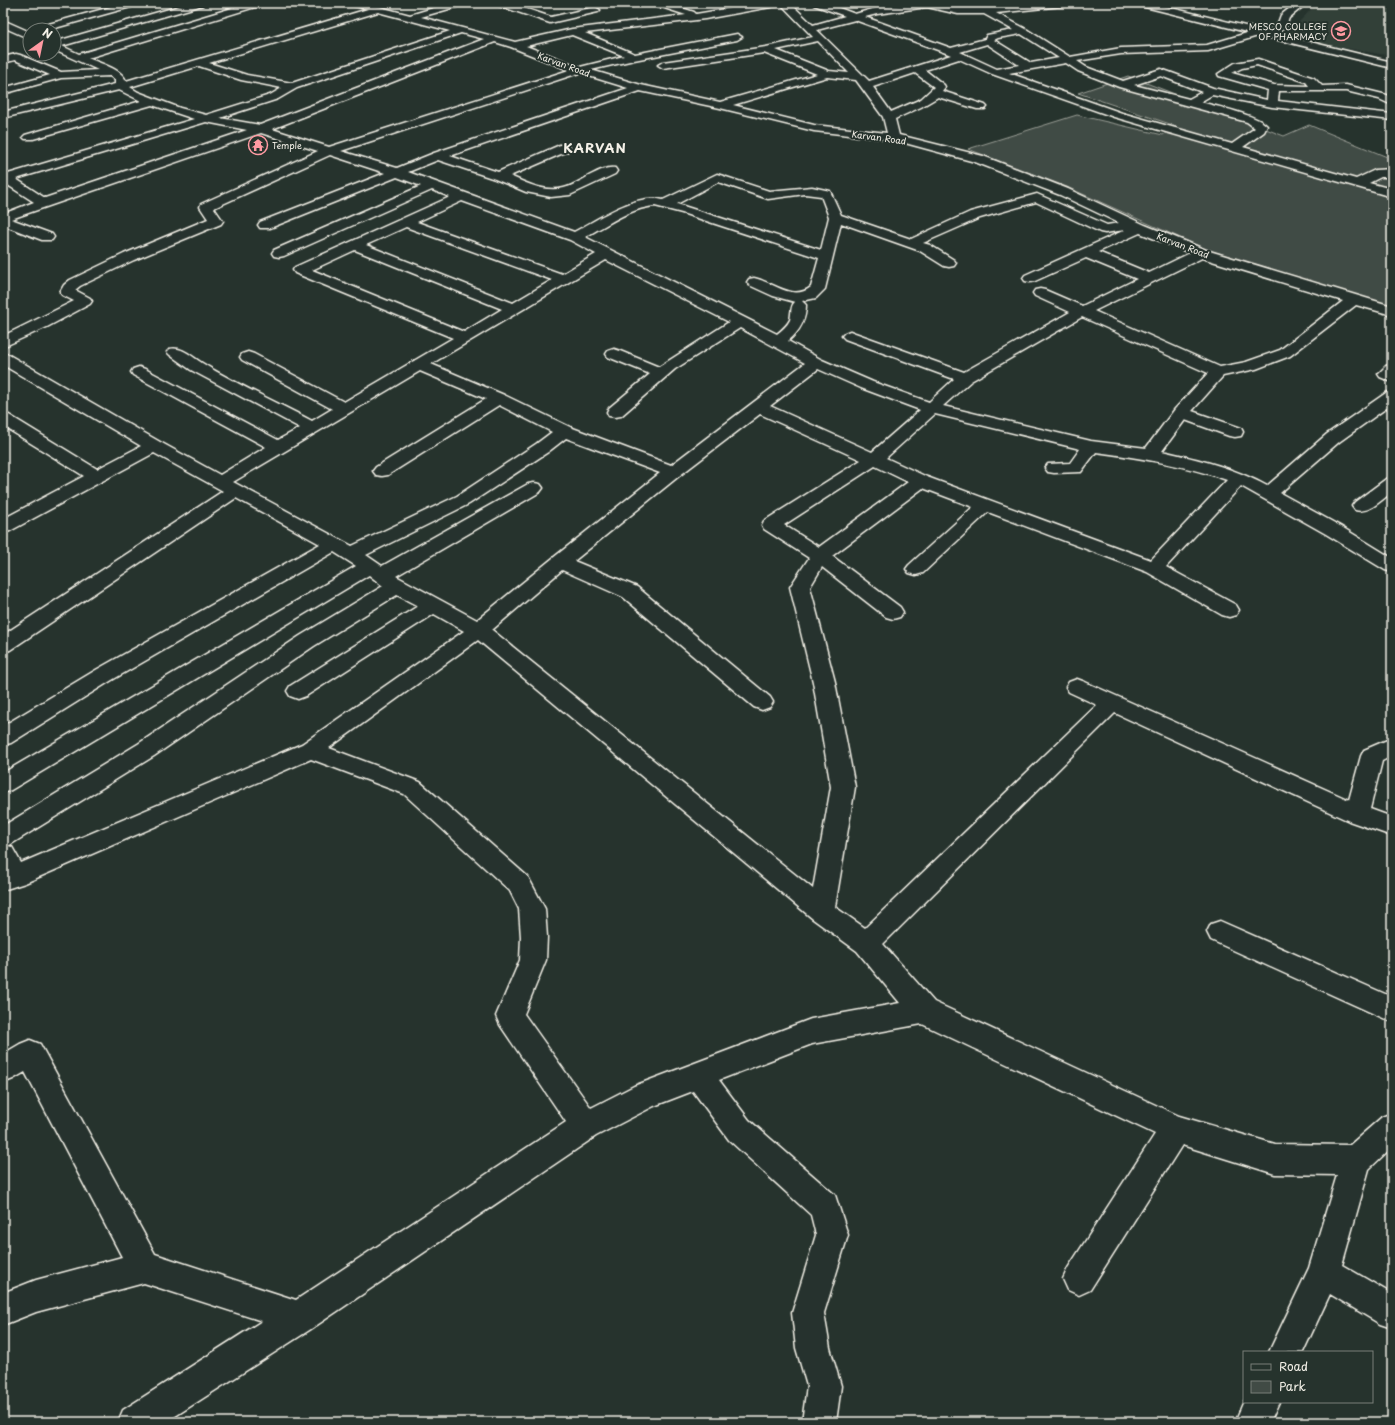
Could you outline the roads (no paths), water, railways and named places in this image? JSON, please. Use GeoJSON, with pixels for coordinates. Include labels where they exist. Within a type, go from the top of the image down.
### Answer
{"type":"FeatureCollection","features":[{"type":"Feature","properties":{"kind":"street"},"geometry":{"type":"LineString","coordinates":[[62,23],[135,3]]}},
{"type":"Feature","properties":{"kind":"street"},"geometry":{"type":"LineString","coordinates":[[62,43],[200,3]]}},
{"type":"Feature","properties":{"kind":"street"},"geometry":{"type":"LineString","coordinates":[[80,57],[259,3]]}},
{"type":"Feature","properties":{"kind":"street","name":"Karvan Road"},"geometry":{"type":"LineString","coordinates":[[354,3],[515,45],[578,70],[639,88],[720,105],[814,128],[894,137],[979,159],[1064,192],[1136,226],[1201,253],[1392,311]]}},
{"type":"Feature","properties":{"kind":"street"},"geometry":{"type":"LineString","coordinates":[[411,17],[460,3]]}},
{"type":"Feature","properties":{"kind":"street"},"geometry":{"type":"LineString","coordinates":[[500,3],[550,20],[595,10]]}},
{"type":"Feature","properties":{"kind":"street"},"geometry":{"type":"LineString","coordinates":[[658,3],[701,16],[764,50],[827,74],[859,77]]}},
{"type":"Feature","properties":{"kind":"street"},"geometry":{"type":"LineString","coordinates":[[515,45],[572,32],[701,16],[776,3]]}},
{"type":"Feature","properties":{"kind":"street"},"geometry":{"type":"LineString","coordinates":[[785,3],[867,85],[889,117],[894,137]]}},
{"type":"Feature","properties":{"kind":"street"},"geometry":{"type":"LineString","coordinates":[[816,3],[954,54],[996,72],[1118,115],[1392,193]]}},
{"type":"Feature","properties":{"kind":"street"},"geometry":{"type":"LineString","coordinates":[[810,29],[889,9],[925,3],[958,11],[986,11],[1062,3]]}},
{"type":"Feature","properties":{"kind":"street"},"geometry":{"type":"LineString","coordinates":[[949,3],[958,11]]}},
{"type":"Feature","properties":{"kind":"street"},"geometry":{"type":"LineString","coordinates":[[1140,3],[1392,65]]}},
{"type":"Feature","properties":{"kind":"street"},"geometry":{"type":"LineString","coordinates":[[996,72],[1121,51],[1208,48],[1257,33],[1273,33],[1283,24],[1284,17],[1302,3]]}},
{"type":"Feature","properties":{"kind":"street"},"geometry":{"type":"LineString","coordinates":[[3,115],[121,86],[379,9]]}},
{"type":"Feature","properties":{"kind":"street"},"geometry":{"type":"LineString","coordinates":[[986,11],[1023,31],[1082,69],[1123,85],[1251,120],[1261,126],[1260,130],[1234,148]]}},
{"type":"Feature","properties":{"kind":"street"},"geometry":{"type":"LineString","coordinates":[[3,23],[8,30],[22,33]]}},
{"type":"Feature","properties":{"kind":"street"},"geometry":{"type":"LineString","coordinates":[[4,177],[207,119],[267,100],[293,86],[461,30]]}},
{"type":"Feature","properties":{"kind":"street"},"geometry":{"type":"LineString","coordinates":[[867,85],[916,69],[989,41],[990,37],[997,34],[1023,31]]}},
{"type":"Feature","properties":{"kind":"street"},"geometry":{"type":"LineString","coordinates":[[572,32],[634,57]]}},
{"type":"Feature","properties":{"kind":"street"},"geometry":{"type":"LineString","coordinates":[[655,67],[764,50],[820,38]]}},
{"type":"Feature","properties":{"kind":"street"},"geometry":{"type":"LineString","coordinates":[[3,220],[44,203],[261,129],[494,39]]}},
{"type":"Feature","properties":{"kind":"street"},"geometry":{"type":"LineString","coordinates":[[3,342],[66,312],[85,301],[67,292],[75,283],[129,257],[216,221],[206,208],[328,151],[578,70],[634,57],[744,40]]}},
{"type":"Feature","properties":{"kind":"street"},"geometry":{"type":"LineString","coordinates":[[989,41],[1028,66]]}},
{"type":"Feature","properties":{"kind":"street"},"geometry":{"type":"LineString","coordinates":[[62,49],[112,73],[120,79],[121,86]]}},
{"type":"Feature","properties":{"kind":"street"},"geometry":{"type":"LineString","coordinates":[[3,60],[16,57],[60,75]]}},
{"type":"Feature","properties":{"kind":"street"},"geometry":{"type":"LineString","coordinates":[[198,62],[237,76],[263,83],[293,86]]}},
{"type":"Feature","properties":{"kind":"street"},"geometry":{"type":"LineString","coordinates":[[1319,89],[1310,80],[1258,62],[1239,65],[1223,74],[1274,88],[1319,89],[1346,88],[1388,99]]}},
{"type":"Feature","properties":{"kind":"street"},"geometry":{"type":"LineString","coordinates":[[889,117],[937,93],[940,87],[916,69]]}},
{"type":"Feature","properties":{"kind":"street"},"geometry":{"type":"LineString","coordinates":[[595,75],[618,72]]}},
{"type":"Feature","properties":{"kind":"street"},"geometry":{"type":"LineString","coordinates":[[1123,85],[1161,72],[1210,91],[1272,104],[1392,117]]}},
{"type":"Feature","properties":{"kind":"street"},"geometry":{"type":"LineString","coordinates":[[3,91],[60,75],[112,73]]}},
{"type":"Feature","properties":{"kind":"street"},"geometry":{"type":"LineString","coordinates":[[720,105],[827,74]]}},
{"type":"Feature","properties":{"kind":"street"},"geometry":{"type":"LineString","coordinates":[[1383,85],[1388,99]]}},
{"type":"Feature","properties":{"kind":"street"},"geometry":{"type":"LineString","coordinates":[[121,86],[134,94],[152,101],[207,119],[261,129],[396,172],[461,198],[575,237],[778,341],[816,363],[867,385],[931,408],[1091,446],[1151,454],[1205,466],[1239,478],[1392,566]]}},
{"type":"Feature","properties":{"kind":"street"},"geometry":{"type":"LineString","coordinates":[[265,225],[438,156],[639,88]]}},
{"type":"Feature","properties":{"kind":"street"},"geometry":{"type":"LineString","coordinates":[[1272,104],[1274,88]]}},
{"type":"Feature","properties":{"kind":"street"},"geometry":{"type":"LineString","coordinates":[[1191,103],[1210,91]]}},
{"type":"Feature","properties":{"kind":"street"},"geometry":{"type":"LineString","coordinates":[[937,93],[981,107]]}},
{"type":"Feature","properties":{"kind":"street"},"geometry":{"type":"LineString","coordinates":[[29,137],[152,101]]}},
{"type":"Feature","properties":{"kind":"street"},"geometry":{"type":"LineString","coordinates":[[499,176],[564,148]]}},
{"type":"Feature","properties":{"kind":"street"},"geometry":{"type":"LineString","coordinates":[[438,156],[499,176],[530,189],[551,193],[566,192],[611,171]]}},
{"type":"Feature","properties":{"kind":"street"},"geometry":{"type":"LineString","coordinates":[[1358,183],[1378,173],[1392,173]]}},
{"type":"Feature","properties":{"kind":"street"},"geometry":{"type":"LineString","coordinates":[[4,177],[44,203]]}},
{"type":"Feature","properties":{"kind":"street"},"geometry":{"type":"LineString","coordinates":[[666,204],[717,178],[768,195],[806,190],[819,190],[826,194],[836,217],[825,256],[818,289],[812,295],[803,298],[790,297],[754,282]]}},
{"type":"Feature","properties":{"kind":"street"},"geometry":{"type":"LineString","coordinates":[[279,253],[431,186]]}},
{"type":"Feature","properties":{"kind":"street"},"geometry":{"type":"LineString","coordinates":[[461,198],[404,222],[300,270],[464,337]]}},
{"type":"Feature","properties":{"kind":"street"},"geometry":{"type":"LineString","coordinates":[[912,242],[975,215],[1037,198],[1104,228],[1136,226]]}},
{"type":"Feature","properties":{"kind":"street"},"geometry":{"type":"LineString","coordinates":[[575,237],[619,213],[644,204],[655,202],[666,204],[825,256]]}},
{"type":"Feature","properties":{"kind":"street"},"geometry":{"type":"LineString","coordinates":[[836,217],[912,242],[949,263]]}},
{"type":"Feature","properties":{"kind":"street"},"geometry":{"type":"LineString","coordinates":[[3,220],[47,237]]}},
{"type":"Feature","properties":{"kind":"street"},"geometry":{"type":"LineString","coordinates":[[404,222],[563,279]]}},
{"type":"Feature","properties":{"kind":"street"},"geometry":{"type":"LineString","coordinates":[[1030,278],[1087,253],[1136,226]]}},
{"type":"Feature","properties":{"kind":"street"},"geometry":{"type":"LineString","coordinates":[[354,245],[513,308]]}},
{"type":"Feature","properties":{"kind":"street"},"geometry":{"type":"LineString","coordinates":[[1087,253],[1150,278]]}},
{"type":"Feature","properties":{"kind":"street"},"geometry":{"type":"LineString","coordinates":[[893,612],[820,556],[771,525],[874,459],[965,378],[1081,312],[1201,253]]}},
{"type":"Feature","properties":{"kind":"street"},"geometry":{"type":"LineString","coordinates":[[3,645],[228,486],[278,447],[343,408],[420,365],[464,337],[606,254]]}},
{"type":"Feature","properties":{"kind":"street"},"geometry":{"type":"LineString","coordinates":[[1040,293],[1218,372],[1250,366],[1285,353],[1354,299]]}},
{"type":"Feature","properties":{"kind":"street"},"geometry":{"type":"LineString","coordinates":[[778,341],[793,328],[800,315],[799,305]]}},
{"type":"Feature","properties":{"kind":"street"},"geometry":{"type":"LineString","coordinates":[[615,412],[669,366],[739,322]]}},
{"type":"Feature","properties":{"kind":"street"},"geometry":{"type":"LineString","coordinates":[[850,336],[965,378]]}},
{"type":"Feature","properties":{"kind":"street"},"geometry":{"type":"LineString","coordinates":[[175,352],[197,367],[312,427]]}},
{"type":"Feature","properties":{"kind":"street"},"geometry":{"type":"LineString","coordinates":[[614,354],[661,373]]}},
{"type":"Feature","properties":{"kind":"street"},"geometry":{"type":"LineString","coordinates":[[248,357],[343,408]]}},
{"type":"Feature","properties":{"kind":"street"},"geometry":{"type":"LineString","coordinates":[[7,363],[154,446],[343,549],[434,606],[479,630],[822,911],[866,943],[924,1011],[1175,1129],[1276,1159],[1356,1160]]}},
{"type":"Feature","properties":{"kind":"street"},"geometry":{"type":"LineString","coordinates":[[3,854],[9,878],[310,750],[479,630],[560,562],[673,472],[816,363]]}},
{"type":"Feature","properties":{"kind":"street"},"geometry":{"type":"LineString","coordinates":[[420,365],[498,398],[564,431],[673,472]]}},
{"type":"Feature","properties":{"kind":"street"},"geometry":{"type":"LineString","coordinates":[[1392,369],[1386,374],[1392,377]]}},
{"type":"Feature","properties":{"kind":"street"},"geometry":{"type":"LineString","coordinates":[[139,372],[278,447]]}},
{"type":"Feature","properties":{"kind":"street"},"geometry":{"type":"LineString","coordinates":[[1151,454],[1181,413],[1218,372]]}},
{"type":"Feature","properties":{"kind":"street"},"geometry":{"type":"LineString","coordinates":[[1268,494],[1333,438],[1392,396]]}},
{"type":"Feature","properties":{"kind":"street"},"geometry":{"type":"LineString","coordinates":[[382,471],[498,398]]}},
{"type":"Feature","properties":{"kind":"street"},"geometry":{"type":"LineString","coordinates":[[758,407],[921,481],[1154,568],[1229,610]]}},
{"type":"Feature","properties":{"kind":"street"},"geometry":{"type":"LineString","coordinates":[[1181,413],[1235,432]]}},
{"type":"Feature","properties":{"kind":"street"},"geometry":{"type":"LineString","coordinates":[[3,419],[97,477]]}},
{"type":"Feature","properties":{"kind":"street"},"geometry":{"type":"LineString","coordinates":[[3,737],[104,675],[343,549],[463,500],[542,448],[564,431]]}},
{"type":"Feature","properties":{"kind":"street"},"geometry":{"type":"LineString","coordinates":[[3,527],[154,446]]}},
{"type":"Feature","properties":{"kind":"street"},"geometry":{"type":"LineString","coordinates":[[1054,468],[1075,468],[1091,446]]}},
{"type":"Feature","properties":{"kind":"street"},"geometry":{"type":"LineString","coordinates":[[1154,568],[1239,478]]}},
{"type":"Feature","properties":{"kind":"street"},"geometry":{"type":"LineString","coordinates":[[822,911],[843,787],[824,682],[800,587],[820,556],[921,481]]}},
{"type":"Feature","properties":{"kind":"street"},"geometry":{"type":"LineString","coordinates":[[1361,506],[1392,483]]}},
{"type":"Feature","properties":{"kind":"street"},"geometry":{"type":"LineString","coordinates":[[3,784],[383,575],[534,488]]}},
{"type":"Feature","properties":{"kind":"street"},"geometry":{"type":"LineString","coordinates":[[916,569],[986,504]]}},
{"type":"Feature","properties":{"kind":"street"},"geometry":{"type":"LineString","coordinates":[[560,562],[630,592],[762,702]]}},
{"type":"Feature","properties":{"kind":"street"},"geometry":{"type":"LineString","coordinates":[[3,838],[146,750],[307,641],[383,575]]}},
{"type":"Feature","properties":{"kind":"street"},"geometry":{"type":"LineString","coordinates":[[298,691],[434,606]]}},
{"type":"Feature","properties":{"kind":"street"},"geometry":{"type":"LineString","coordinates":[[1077,687],[1357,814],[1392,827]]}},
{"type":"Feature","properties":{"kind":"street"},"geometry":{"type":"LineString","coordinates":[[866,943],[1112,703]]}},
{"type":"Feature","properties":{"kind":"street"},"geometry":{"type":"LineString","coordinates":[[1357,814],[1372,756],[1392,746]]}},
{"type":"Feature","properties":{"kind":"street"},"geometry":{"type":"LineString","coordinates":[[310,750],[412,788],[519,884],[532,909],[534,937],[533,960],[510,1016],[586,1126]]}},
{"type":"Feature","properties":{"kind":"street"},"geometry":{"type":"LineString","coordinates":[[1220,932],[1392,1010]]}},
{"type":"Feature","properties":{"kind":"street"},"geometry":{"type":"LineString","coordinates":[[135,1422],[299,1317],[586,1126],[644,1096],[810,1032],[924,1011]]}},
{"type":"Feature","properties":{"kind":"street"},"geometry":{"type":"LineString","coordinates":[[3,1070],[30,1054],[144,1267]]}},
{"type":"Feature","properties":{"kind":"street"},"geometry":{"type":"LineString","coordinates":[[698,1075],[739,1130],[824,1206],[832,1235],[808,1313],[813,1348],[824,1386],[820,1422]]}},
{"type":"Feature","properties":{"kind":"street"},"geometry":{"type":"LineString","coordinates":[[1286,1351],[1324,1272],[1356,1160],[1392,1127]]}},
{"type":"Feature","properties":{"kind":"street"},"geometry":{"type":"LineString","coordinates":[[1078,1279],[1175,1129]]}},
{"type":"Feature","properties":{"kind":"street"},"geometry":{"type":"LineString","coordinates":[[3,1309],[36,1296],[144,1267],[299,1317]]}},
{"type":"Feature","properties":{"kind":"street"},"geometry":{"type":"LineString","coordinates":[[1324,1272],[1392,1312]]}},
{"type":"Feature","properties":{"kind":"street"},"geometry":{"type":"LineString","coordinates":[[1252,1422],[1262,1403]]}},
{"type":"Feature","properties":{"kind":"place","name":"MESCO COLLEGE OF PHARMACY"},"geometry":{"type":"Point","coordinates":[1341,31]}},
{"type":"Feature","properties":{"kind":"place","name":"Temple"},"geometry":{"type":"Point","coordinates":[258,145]}},
{"type":"Feature","properties":{"kind":"district","name":"KARVAN"},"geometry":{"type":"Point","coordinates":[595,147]}}]}
